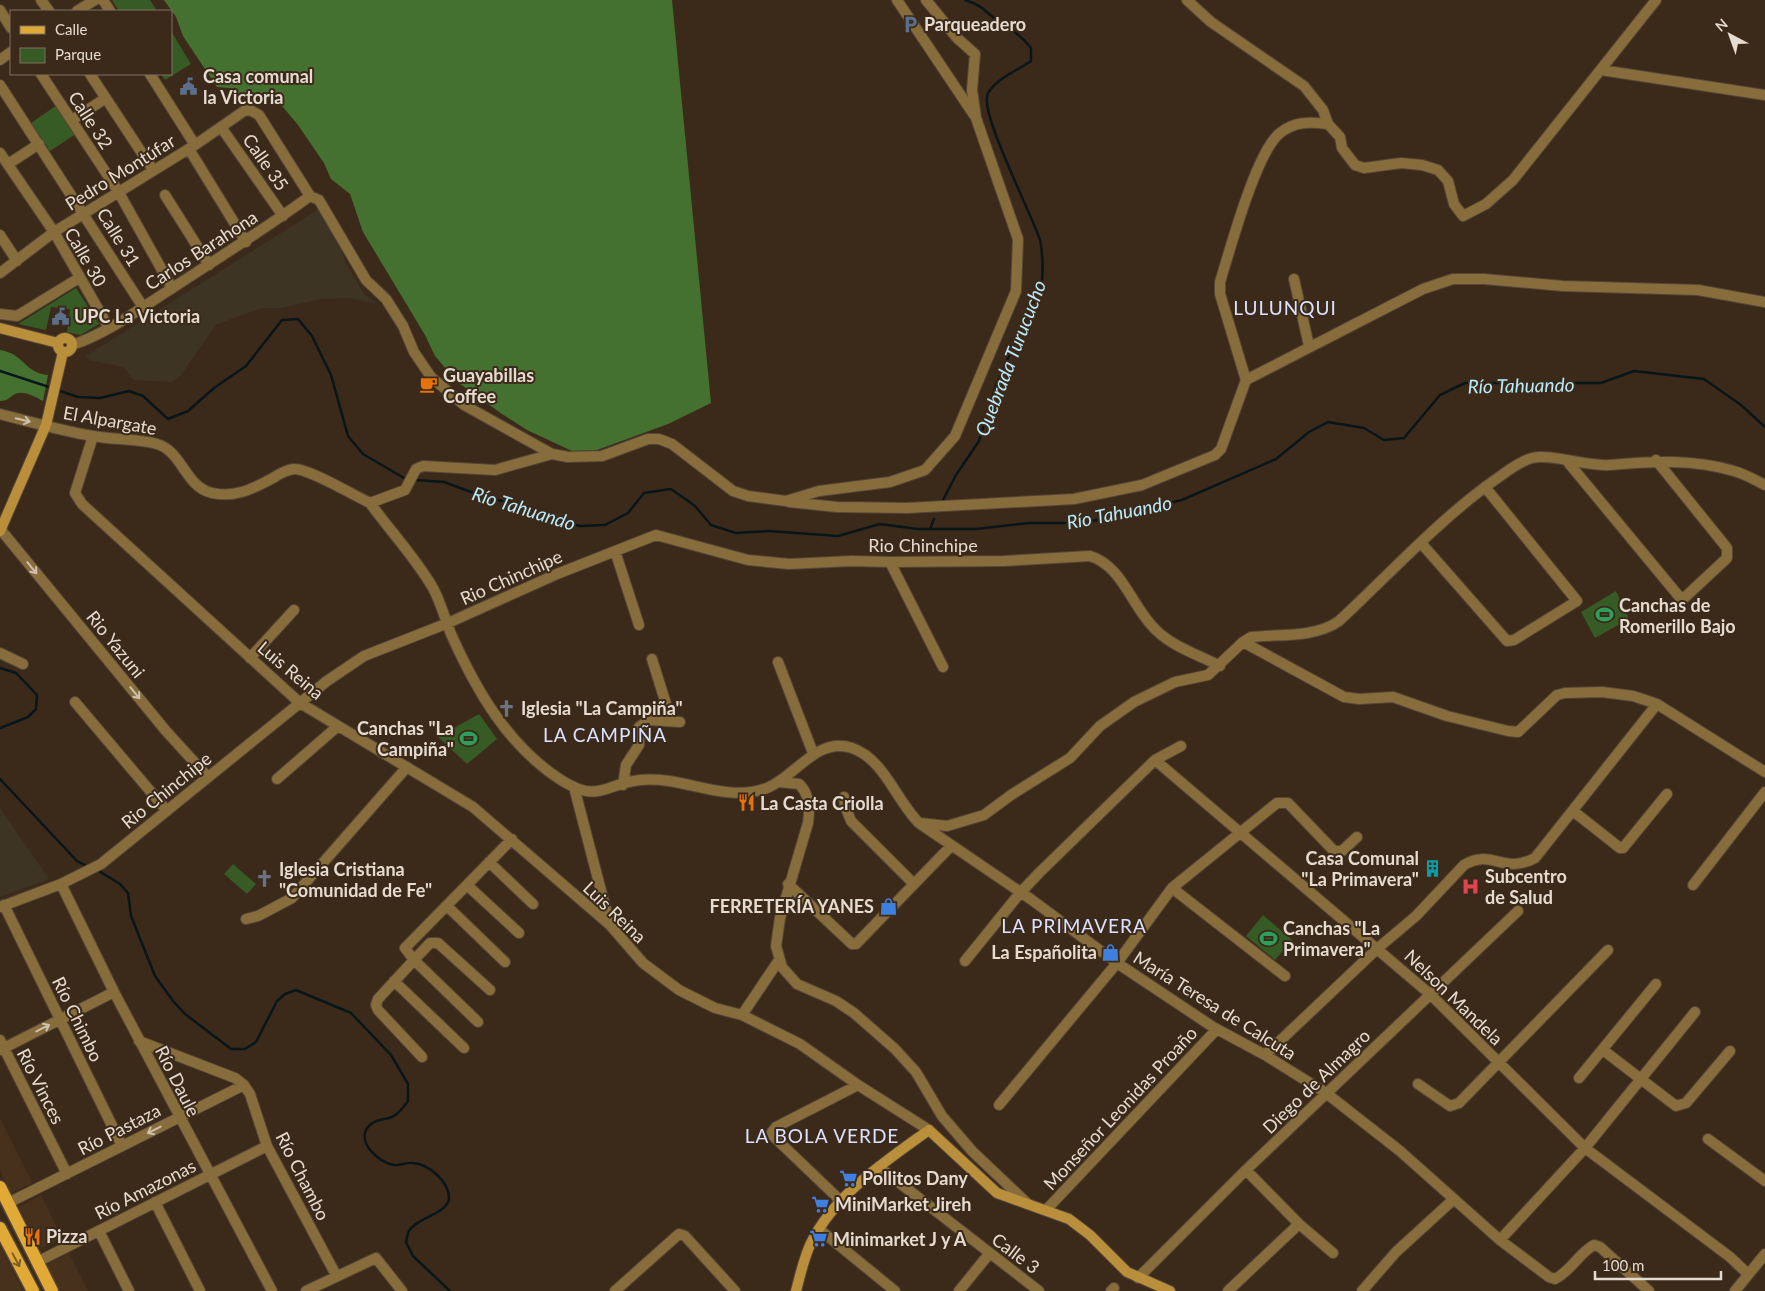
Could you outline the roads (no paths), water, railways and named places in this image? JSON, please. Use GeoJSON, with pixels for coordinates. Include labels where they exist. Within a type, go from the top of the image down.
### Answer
{"type":"FeatureCollection","features":[{"type":"Feature","properties":{"kind":"main road"},"geometry":{"type":"LineString","coordinates":[[0,328],[60,347]]}},
{"type":"Feature","properties":{"kind":"main road"},"geometry":{"type":"LineString","coordinates":[[0,530],[46,422],[60,364],[60,339],[67,338],[72,345]]}},
{"type":"Feature","properties":{"kind":"main road"},"geometry":{"type":"LineString","coordinates":[[796,1291],[808,1250],[819,1229],[841,1201],[879,1167],[929,1130],[997,1193],[1046,1210],[1080,1226],[1123,1269],[1138,1278],[1170,1291]]}},
{"type":"Feature","properties":{"kind":"main road"},"geometry":{"type":"LineString","coordinates":[[0,1187],[4,1205],[52,1291]]}},
{"type":"Feature","properties":{"kind":"main road"},"geometry":{"type":"LineString","coordinates":[[0,1228],[33,1291]]}},
{"type":"Feature","properties":{"kind":"street"},"geometry":{"type":"LineString","coordinates":[[79,10],[95,0]]}},
{"type":"Feature","properties":{"kind":"street"},"geometry":{"type":"LineString","coordinates":[[896,0],[976,118]]}},
{"type":"Feature","properties":{"kind":"street"},"geometry":{"type":"LineString","coordinates":[[786,501],[819,490],[890,482],[925,470],[955,436],[1016,292],[1018,239],[976,118],[972,90],[975,54],[957,38],[926,0]]}},
{"type":"Feature","properties":{"kind":"street"},"geometry":{"type":"LineString","coordinates":[[1187,0],[1213,23],[1304,86],[1323,110],[1328,124],[1340,137],[1342,148],[1355,165],[1364,168],[1401,163],[1422,164],[1438,170],[1448,181],[1454,204],[1463,216],[1486,204],[1513,180],[1656,0]]}},
{"type":"Feature","properties":{"kind":"street"},"geometry":{"type":"LineString","coordinates":[[0,10],[10,26]]}},
{"type":"Feature","properties":{"kind":"street"},"geometry":{"type":"LineString","coordinates":[[1601,70],[1765,95]]}},
{"type":"Feature","properties":{"kind":"street","name":"Calle 32"},"geometry":{"type":"LineString","coordinates":[[42,75],[118,191],[172,288]]}},
{"type":"Feature","properties":{"kind":"street"},"geometry":{"type":"LineString","coordinates":[[91,75],[153,170]]}},
{"type":"Feature","properties":{"kind":"street"},"geometry":{"type":"LineString","coordinates":[[151,75],[246,242]]}},
{"type":"Feature","properties":{"kind":"street","name":"Calle 31"},"geometry":{"type":"LineString","coordinates":[[0,85],[85,213],[143,307]]}},
{"type":"Feature","properties":{"kind":"street"},"geometry":{"type":"LineString","coordinates":[[72,120],[106,98]]}},
{"type":"Feature","properties":{"kind":"street","name":"Pedro Montúfar"},"geometry":{"type":"LineString","coordinates":[[0,273],[54,232],[192,147],[244,111],[250,110],[259,116],[315,198]]}},
{"type":"Feature","properties":{"kind":"street"},"geometry":{"type":"LineString","coordinates":[[315,198],[366,280],[386,299],[403,326],[414,352],[431,376],[464,405],[552,454],[568,457],[602,456],[648,439],[659,439],[672,444],[733,491],[748,496],[837,508],[907,508],[1074,499],[1142,485],[1215,455],[1221,449],[1246,380],[1220,294],[1220,282],[1246,197],[1269,147],[1280,133],[1294,125],[1309,122],[1328,124]]}},
{"type":"Feature","properties":{"kind":"street","name":"Calle 35"},"geometry":{"type":"LineString","coordinates":[[221,128],[283,216]]}},
{"type":"Feature","properties":{"kind":"street"},"geometry":{"type":"LineString","coordinates":[[8,164],[39,144]]}},
{"type":"Feature","properties":{"kind":"street","name":"Calle 30"},"geometry":{"type":"LineString","coordinates":[[0,153],[54,232],[109,328]]}},
{"type":"Feature","properties":{"kind":"street"},"geometry":{"type":"LineString","coordinates":[[165,195],[209,265]]}},
{"type":"Feature","properties":{"kind":"street","name":"Carlos Barahona"},"geometry":{"type":"LineString","coordinates":[[72,345],[109,328],[246,242],[283,216],[315,198]]}},
{"type":"Feature","properties":{"kind":"street"},"geometry":{"type":"LineString","coordinates":[[0,235],[17,261]]}},
{"type":"Feature","properties":{"kind":"street"},"geometry":{"type":"LineString","coordinates":[[0,314],[17,316],[79,278]]}},
{"type":"Feature","properties":{"kind":"street"},"geometry":{"type":"LineString","coordinates":[[1294,279],[1309,346]]}},
{"type":"Feature","properties":{"kind":"street"},"geometry":{"type":"LineString","coordinates":[[1246,380],[1423,289],[1453,279],[1484,279],[1563,286],[1698,290],[1765,302]]}},
{"type":"Feature","properties":{"kind":"street","name":"El Alpargate"},"geometry":{"type":"LineString","coordinates":[[0,414],[46,422],[93,436],[156,443],[167,448],[176,456],[184,471],[198,486],[210,492],[233,496],[254,488],[281,473],[294,469],[306,472],[370,504]]}},
{"type":"Feature","properties":{"kind":"street","name":"Luis Reina"},"geometry":{"type":"LineString","coordinates":[[93,436],[75,493],[78,499],[300,703],[473,807],[610,925],[643,963],[678,990],[716,1008],[742,1015],[800,1044],[858,1085],[929,1130]]}},
{"type":"Feature","properties":{"kind":"street"},"geometry":{"type":"LineString","coordinates":[[370,504],[405,490],[416,469],[423,466],[495,470],[552,454]]}},
{"type":"Feature","properties":{"kind":"street"},"geometry":{"type":"LineString","coordinates":[[919,823],[947,826],[984,815],[1011,794],[1070,758],[1100,726],[1134,702],[1175,682],[1208,675],[1220,666],[1243,642],[1252,638],[1313,633],[1328,629],[1368,595],[1420,543],[1485,487],[1520,462],[1544,457],[1607,465],[1656,460],[1716,466],[1736,471],[1765,485]]}},
{"type":"Feature","properties":{"kind":"street"},"geometry":{"type":"LineString","coordinates":[[1567,461],[1682,600],[1727,558],[1728,553],[1727,548],[1656,460]]}},
{"type":"Feature","properties":{"kind":"street"},"geometry":{"type":"LineString","coordinates":[[1420,543],[1506,641],[1514,640],[1577,601],[1485,487]]}},
{"type":"Feature","properties":{"kind":"street","name":"María Teresa de Calcuta"},"geometry":{"type":"LineString","coordinates":[[370,504],[412,556],[433,590],[450,631],[489,708],[506,731],[548,771],[574,787],[591,792],[638,780],[656,780],[743,793],[765,788],[779,782],[795,771],[813,753],[837,746],[850,747],[864,754],[878,767],[908,812],[919,823],[1032,900],[1116,963],[1217,1029],[1266,1055],[1326,1093],[1400,1151],[1500,1240],[1549,1277],[1555,1279],[1561,1276],[1594,1244],[1600,1247],[1649,1291]]}},
{"type":"Feature","properties":{"kind":"street","name":"Rio Yazuni"},"geometry":{"type":"LineString","coordinates":[[0,530],[166,731],[208,777]]}},
{"type":"Feature","properties":{"kind":"street","name":"Rio Chinchipe"},"geometry":{"type":"LineString","coordinates":[[2,906],[61,884],[101,864],[300,703],[364,656],[448,623],[483,606],[656,535],[748,560],[789,564],[852,561],[1004,561],[1090,556],[1101,559],[1110,566],[1154,629],[1175,644],[1220,666]]}},
{"type":"Feature","properties":{"kind":"street"},"geometry":{"type":"LineString","coordinates":[[615,551],[639,625]]}},
{"type":"Feature","properties":{"kind":"street"},"geometry":{"type":"LineString","coordinates":[[890,562],[944,668]]}},
{"type":"Feature","properties":{"kind":"street"},"geometry":{"type":"LineString","coordinates":[[250,658],[294,610]]}},
{"type":"Feature","properties":{"kind":"street"},"geometry":{"type":"LineString","coordinates":[[1243,642],[1344,697],[1359,699],[1393,697],[1446,716],[1508,731],[1518,732],[1550,699],[1565,693],[1602,692],[1625,695],[1658,704],[1765,772]]}},
{"type":"Feature","properties":{"kind":"street"},"geometry":{"type":"LineString","coordinates":[[0,653],[23,664]]}},
{"type":"Feature","properties":{"kind":"street"},"geometry":{"type":"LineString","coordinates":[[624,785],[626,765],[639,745],[639,727],[649,720],[675,721],[652,659]]}},
{"type":"Feature","properties":{"kind":"street"},"geometry":{"type":"LineString","coordinates":[[778,662],[813,753]]}},
{"type":"Feature","properties":{"kind":"street"},"geometry":{"type":"LineString","coordinates":[[75,702],[167,811]]}},
{"type":"Feature","properties":{"kind":"street"},"geometry":{"type":"LineString","coordinates":[[1266,1055],[1378,948],[1416,916],[1464,865],[1473,860],[1484,858],[1512,866],[1523,864],[1535,858],[1658,704]]}},
{"type":"Feature","properties":{"kind":"street"},"geometry":{"type":"LineString","coordinates":[[277,779],[338,726]]}},
{"type":"Feature","properties":{"kind":"street"},"geometry":{"type":"LineString","coordinates":[[965,961],[1020,893],[1155,760],[1181,746]]}},
{"type":"Feature","properties":{"kind":"street","name":"Nelson Mandela"},"geometry":{"type":"LineString","coordinates":[[1155,760],[1431,994],[1584,1148],[1730,1256],[1748,1274]]}},
{"type":"Feature","properties":{"kind":"street"},"geometry":{"type":"LineString","coordinates":[[246,919],[258,916],[292,898],[407,767]]}},
{"type":"Feature","properties":{"kind":"street"},"geometry":{"type":"LineString","coordinates":[[779,782],[799,784],[807,795],[810,806],[808,823],[788,884],[777,936],[779,960],[789,977],[797,984],[849,1009],[895,1049],[916,1072],[942,1116],[972,1151],[1028,1204]]}},
{"type":"Feature","properties":{"kind":"street"},"geometry":{"type":"LineString","coordinates":[[574,787],[610,925]]}},
{"type":"Feature","properties":{"kind":"street"},"geometry":{"type":"LineString","coordinates":[[1693,885],[1765,792]]}},
{"type":"Feature","properties":{"kind":"street"},"geometry":{"type":"LineString","coordinates":[[1573,811],[1620,848],[1623,848],[1667,794]]}},
{"type":"Feature","properties":{"kind":"street"},"geometry":{"type":"LineString","coordinates":[[844,797],[845,806],[851,821],[913,883]]}},
{"type":"Feature","properties":{"kind":"street"},"geometry":{"type":"LineString","coordinates":[[999,1105],[1116,963],[1172,888],[1240,833],[1282,802],[1288,803],[1334,851],[1342,851],[1357,837]]}},
{"type":"Feature","properties":{"kind":"street"},"geometry":{"type":"LineString","coordinates":[[478,1022],[414,960],[406,948],[512,839]]}},
{"type":"Feature","properties":{"kind":"street"},"geometry":{"type":"LineString","coordinates":[[788,884],[852,944],[856,944],[913,883],[951,846]]}},
{"type":"Feature","properties":{"kind":"street"},"geometry":{"type":"LineString","coordinates":[[489,862],[533,904]]}},
{"type":"Feature","properties":{"kind":"street","name":"Río Daule"},"geometry":{"type":"LineString","coordinates":[[61,884],[139,1041],[272,1291]]}},
{"type":"Feature","properties":{"kind":"street"},"geometry":{"type":"LineString","coordinates":[[467,885],[518,933]]}},
{"type":"Feature","properties":{"kind":"street"},"geometry":{"type":"LineString","coordinates":[[1172,888],[1286,976]]}},
{"type":"Feature","properties":{"kind":"street","name":"Río Chimbo"},"geometry":{"type":"LineString","coordinates":[[2,906],[122,1146]]}},
{"type":"Feature","properties":{"kind":"street"},"geometry":{"type":"LineString","coordinates":[[447,906],[505,962]]}},
{"type":"Feature","properties":{"kind":"street","name":"Diego de Almagro"},"geometry":{"type":"LineString","coordinates":[[1138,1278],[1246,1170],[1518,910]]}},
{"type":"Feature","properties":{"kind":"street"},"geometry":{"type":"LineString","coordinates":[[422,1057],[378,1010],[376,1004],[378,999],[430,943],[438,943],[490,990]]}},
{"type":"Feature","properties":{"kind":"street"},"geometry":{"type":"LineString","coordinates":[[1418,1084],[1450,1106],[1454,1106],[1608,950]]}},
{"type":"Feature","properties":{"kind":"street"},"geometry":{"type":"LineString","coordinates":[[742,1015],[779,960]]}},
{"type":"Feature","properties":{"kind":"street"},"geometry":{"type":"LineString","coordinates":[[394,981],[464,1048]]}},
{"type":"Feature","properties":{"kind":"street"},"geometry":{"type":"LineString","coordinates":[[1579,1078],[1656,984]]}},
{"type":"Feature","properties":{"kind":"street"},"geometry":{"type":"LineString","coordinates":[[1,1046],[60,1020],[114,992]]}},
{"type":"Feature","properties":{"kind":"street"},"geometry":{"type":"LineString","coordinates":[[1500,1240],[1584,1148],[1695,1012]]}},
{"type":"Feature","properties":{"kind":"street","name":"Monseñor Leonidas Proaño"},"geometry":{"type":"LineString","coordinates":[[1046,1210],[1217,1029]]}},
{"type":"Feature","properties":{"kind":"street"},"geometry":{"type":"LineString","coordinates":[[139,1041],[235,1078],[244,1085]]}},
{"type":"Feature","properties":{"kind":"street","name":"Río Vinces"},"geometry":{"type":"LineString","coordinates":[[1,1046],[67,1174]]}},
{"type":"Feature","properties":{"kind":"street"},"geometry":{"type":"LineString","coordinates":[[1603,1050],[1676,1106],[1681,1106],[1730,1051]]}},
{"type":"Feature","properties":{"kind":"street","name":"Río Pastaza"},"geometry":{"type":"LineString","coordinates":[[4,1205],[244,1085]]}},
{"type":"Feature","properties":{"kind":"street","name":"Río Chambo"},"geometry":{"type":"LineString","coordinates":[[244,1085],[256,1108],[267,1146],[336,1275]]}},
{"type":"Feature","properties":{"kind":"street"},"geometry":{"type":"LineString","coordinates":[[841,1201],[773,1136],[772,1132],[776,1127],[858,1085]]}},
{"type":"Feature","properties":{"kind":"street"},"geometry":{"type":"LineString","coordinates":[[1708,1139],[1765,1181]]}},
{"type":"Feature","properties":{"kind":"street","name":"Río Amazonas"},"geometry":{"type":"LineString","coordinates":[[37,1262],[267,1146]]}},
{"type":"Feature","properties":{"kind":"street","name":"Calle 3"},"geometry":{"type":"LineString","coordinates":[[879,1167],[1039,1291]]}},
{"type":"Feature","properties":{"kind":"street"},"geometry":{"type":"LineString","coordinates":[[1246,1170],[1299,1224],[1333,1253]]}},
{"type":"Feature","properties":{"kind":"street"},"geometry":{"type":"LineString","coordinates":[[1368,1289],[1396,1252],[1454,1199]]}},
{"type":"Feature","properties":{"kind":"street"},"geometry":{"type":"LineString","coordinates":[[155,1202],[200,1291]]}},
{"type":"Feature","properties":{"kind":"street"},"geometry":{"type":"LineString","coordinates":[[1228,1291],[1299,1224]]}},
{"type":"Feature","properties":{"kind":"street"},"geometry":{"type":"LineString","coordinates":[[819,1229],[895,1291]]}},
{"type":"Feature","properties":{"kind":"street"},"geometry":{"type":"LineString","coordinates":[[99,1231],[129,1291]]}},
{"type":"Feature","properties":{"kind":"street"},"geometry":{"type":"LineString","coordinates":[[615,1291],[679,1234],[684,1236],[735,1291]]}},
{"type":"Feature","properties":{"kind":"street"},"geometry":{"type":"LineString","coordinates":[[959,1291],[989,1254]]}},
{"type":"Feature","properties":{"kind":"street"},"geometry":{"type":"LineString","coordinates":[[1735,1291],[1765,1254]]}},
{"type":"Feature","properties":{"kind":"street"},"geometry":{"type":"LineString","coordinates":[[306,1291],[336,1275],[376,1258],[402,1291]]}},
{"type":"Feature","properties":{"kind":"waterway","name":"Quebrada Turucucho"},"geometry":{"type":"LineString","coordinates":[[942,502],[956,475],[979,441],[996,385],[1042,282],[1040,240],[998,141],[987,103],[988,93],[997,83],[1031,61],[1031,48],[1017,34],[972,2],[965,0]]}},
{"type":"Feature","properties":{"kind":"waterway","name":"Río Tahuando"},"geometry":{"type":"LineString","coordinates":[[57,390],[78,397],[100,398],[129,391],[143,396],[168,419],[188,411],[214,388],[246,366],[282,320],[298,319],[312,336],[331,375],[348,436],[363,454],[404,478]]}},
{"type":"Feature","properties":{"kind":"waterway","name":"Río Tahuando"},"geometry":{"type":"LineString","coordinates":[[0,371],[52,388]]}},
{"type":"Feature","properties":{"kind":"waterway","name":"Río Tahuando"},"geometry":{"type":"LineString","coordinates":[[416,480],[444,482],[487,498],[518,504],[548,519],[580,526],[605,525],[628,513],[644,493],[671,489],[695,506],[711,525],[736,533],[769,531],[838,536],[880,524],[918,529],[976,529],[1029,523],[1084,523],[1182,500],[1276,459],[1309,432],[1328,422],[1364,428],[1384,440],[1404,438],[1440,395],[1465,383],[1601,383],[1634,371],[1704,379],[1741,405],[1765,427]]}},
{"type":"Feature","properties":{"kind":"waterway"},"geometry":{"type":"LineString","coordinates":[[930,529],[934,519]]}},
{"type":"Feature","properties":{"kind":"waterway"},"geometry":{"type":"LineString","coordinates":[[0,668],[16,673],[37,695],[36,709],[28,717],[0,728]]}},
{"type":"Feature","properties":{"kind":"waterway"},"geometry":{"type":"LineString","coordinates":[[0,779],[77,861],[85,865]]}},
{"type":"Feature","properties":{"kind":"waterway"},"geometry":{"type":"LineString","coordinates":[[99,871],[120,884],[128,893],[131,916],[155,976],[173,1001],[185,1014],[231,1049],[245,1049],[256,1042],[277,1001],[285,994],[296,990],[351,1013],[391,1055],[408,1084],[408,1101],[395,1116],[370,1124],[365,1133],[365,1139],[371,1151],[382,1160],[394,1165],[419,1164],[437,1174],[442,1180],[448,1192],[448,1203],[438,1212],[413,1226],[408,1232],[406,1242],[413,1256],[450,1291]]}},
{"type":"Feature","properties":{"kind":"place","name":"Parqueadero"},"geometry":{"type":"Point","coordinates":[910,24]}},
{"type":"Feature","properties":{"kind":"place","name":"Casa comunal la Victoria"},"geometry":{"type":"Point","coordinates":[189,86]}},
{"type":"Feature","properties":{"kind":"place","name":"UPC La Victoria"},"geometry":{"type":"Point","coordinates":[60,316]}},
{"type":"Feature","properties":{"kind":"place","name":"Guayabillas Coffee"},"geometry":{"type":"Point","coordinates":[429,385]}},
{"type":"Feature","properties":{"kind":"place","name":"Canchas de Romerillo Bajo"},"geometry":{"type":"Point","coordinates":[1605,615]}},
{"type":"Feature","properties":{"kind":"place","name":"Iglesia \"La Campiña\""},"geometry":{"type":"Point","coordinates":[507,708]}},
{"type":"Feature","properties":{"kind":"place","name":"Canchas \"La Campiña\""},"geometry":{"type":"Point","coordinates":[468,738]}},
{"type":"Feature","properties":{"kind":"place","name":"La Casta Criolla"},"geometry":{"type":"Point","coordinates":[746,803]}},
{"type":"Feature","properties":{"kind":"place","name":"Casa Comunal \"La Primavera\""},"geometry":{"type":"Point","coordinates":[1433,868]}},
{"type":"Feature","properties":{"kind":"place","name":"Iglesia Cristiana \"Comunidad de Fe\""},"geometry":{"type":"Point","coordinates":[265,879]}},
{"type":"Feature","properties":{"kind":"place","name":"Subcentro de Salud"},"geometry":{"type":"Point","coordinates":[1471,886]}},
{"type":"Feature","properties":{"kind":"place","name":"FERRETERÍA YANES"},"geometry":{"type":"Point","coordinates":[888,906]}},
{"type":"Feature","properties":{"kind":"place","name":"Canchas \"La Primavera\""},"geometry":{"type":"Point","coordinates":[1269,938]}},
{"type":"Feature","properties":{"kind":"place","name":"La Españolita"},"geometry":{"type":"Point","coordinates":[1111,952]}},
{"type":"Feature","properties":{"kind":"place","name":"Pollitos Dany"},"geometry":{"type":"Point","coordinates":[848,1178]}},
{"type":"Feature","properties":{"kind":"place","name":"MiniMarket Jireh"},"geometry":{"type":"Point","coordinates":[821,1204]}},
{"type":"Feature","properties":{"kind":"place","name":"Pizza"},"geometry":{"type":"Point","coordinates":[32,1236]}},
{"type":"Feature","properties":{"kind":"place","name":"Minimarket J y A"},"geometry":{"type":"Point","coordinates":[819,1239]}},
{"type":"Feature","properties":{"kind":"district","name":"LULUNQUI"},"geometry":{"type":"Point","coordinates":[1285,307]}},
{"type":"Feature","properties":{"kind":"district","name":"LA CAMPIÑA"},"geometry":{"type":"Point","coordinates":[605,734]}},
{"type":"Feature","properties":{"kind":"district","name":"LA PRIMAVERA"},"geometry":{"type":"Point","coordinates":[1074,925]}},
{"type":"Feature","properties":{"kind":"district","name":"LA BOLA VERDE"},"geometry":{"type":"Point","coordinates":[822,1135]}}]}
